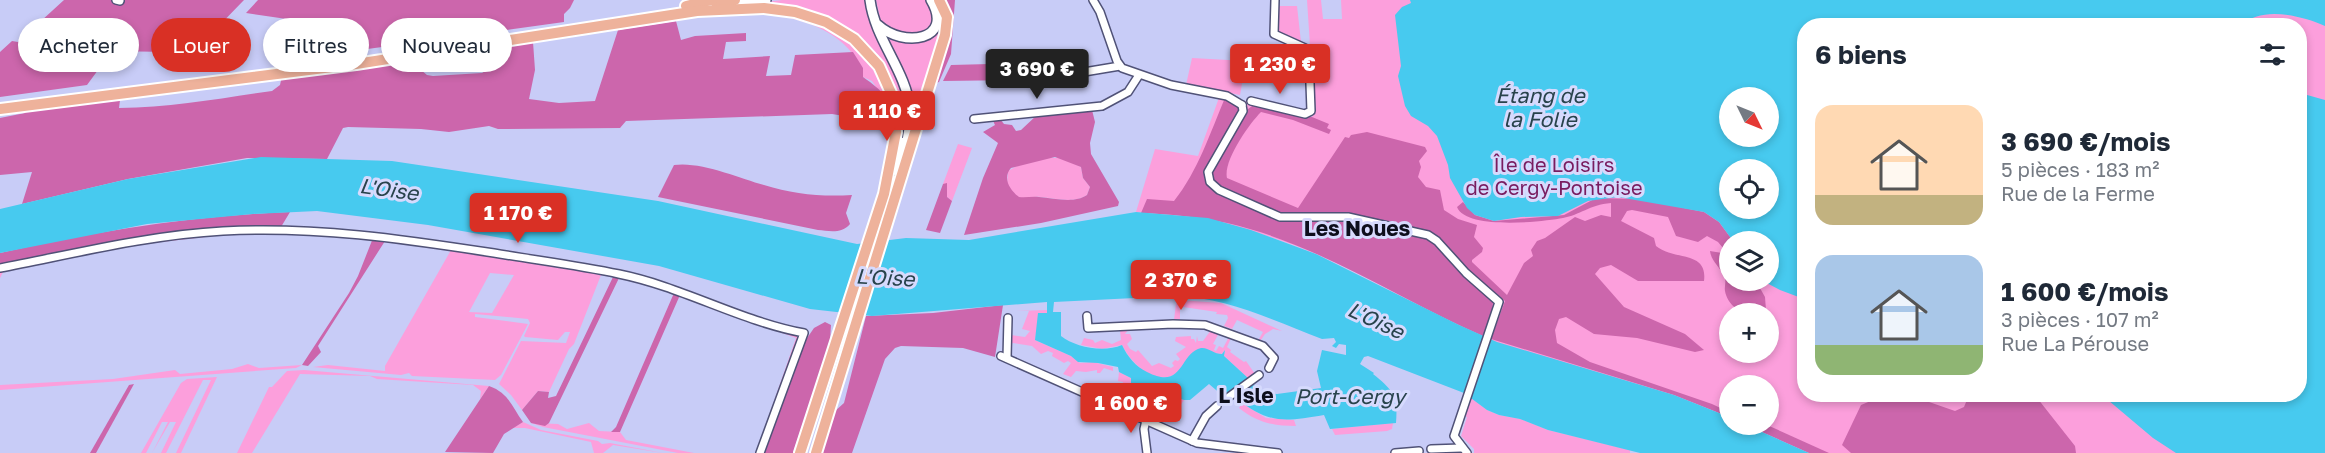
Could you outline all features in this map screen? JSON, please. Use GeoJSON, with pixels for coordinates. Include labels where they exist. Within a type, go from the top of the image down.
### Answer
{"type":"FeatureCollection","features":[{"type":"Feature","properties":{"kind":"main road"},"geometry":{"type":"LineString","coordinates":[[668,10],[712,0]]}},
{"type":"Feature","properties":{"kind":"main road"},"geometry":{"type":"LineString","coordinates":[[0,102],[381,53],[735,0]]}},
{"type":"Feature","properties":{"kind":"main road"},"geometry":{"type":"LineString","coordinates":[[0,109],[356,64],[766,0]]}},
{"type":"Feature","properties":{"kind":"main road"},"geometry":{"type":"LineString","coordinates":[[870,0],[875,27],[906,92],[910,118],[899,183]]}},
{"type":"Feature","properties":{"kind":"main road"},"geometry":{"type":"LineString","coordinates":[[871,12],[886,34],[899,38],[915,38],[928,33],[938,24],[939,13],[931,0]]}},
{"type":"Feature","properties":{"kind":"main road"},"geometry":{"type":"LineString","coordinates":[[800,453],[838,335],[879,227],[899,183],[947,28],[946,14],[939,0]]}},
{"type":"Feature","properties":{"kind":"main road"},"geometry":{"type":"LineString","coordinates":[[697,11],[754,7],[795,12],[832,25],[861,45],[883,74],[894,105],[895,145],[879,227],[852,336],[816,453]]}},
{"type":"Feature","properties":{"kind":"main road"},"geometry":{"type":"LineString","coordinates":[[884,194],[903,132],[906,92]]}},
{"type":"Feature","properties":{"kind":"street"},"geometry":{"type":"LineString","coordinates":[[1093,0],[1120,66]]}},
{"type":"Feature","properties":{"kind":"street"},"geometry":{"type":"LineString","coordinates":[[1060,76],[1120,66],[1139,75],[1171,85],[1308,114],[1311,110],[1309,56],[1305,48],[1274,34],[1275,0]]}},
{"type":"Feature","properties":{"kind":"street"},"geometry":{"type":"LineString","coordinates":[[974,119],[1102,106],[1128,92],[1139,75]]}},
{"type":"Feature","properties":{"kind":"street"},"geometry":{"type":"LineString","coordinates":[[1227,96],[1242,105],[1243,111],[1208,172],[1209,179],[1215,187],[1286,218],[1348,217],[1428,235],[1437,241],[1466,273],[1498,301],[1496,316],[1454,438],[1465,451]]}},
{"type":"Feature","properties":{"kind":"street"},"geometry":{"type":"LineString","coordinates":[[1242,105],[1251,101]]}},
{"type":"Feature","properties":{"kind":"street"},"geometry":{"type":"LineString","coordinates":[[0,268],[95,249],[221,231],[277,229],[346,232],[423,242],[620,274],[678,290],[778,328],[804,333],[760,453]]}},
{"type":"Feature","properties":{"kind":"street"},"geometry":{"type":"LineString","coordinates":[[1088,315],[1088,328],[1173,324],[1215,327],[1265,348],[1274,358],[1269,368]]}},
{"type":"Feature","properties":{"kind":"street"},"geometry":{"type":"LineString","coordinates":[[1008,318],[1004,357],[1192,441],[1205,445],[1278,453]]}},
{"type":"Feature","properties":{"kind":"street"},"geometry":{"type":"LineString","coordinates":[[1226,399],[1258,376]]}},
{"type":"Feature","properties":{"kind":"street"},"geometry":{"type":"LineString","coordinates":[[1192,441],[1206,416],[1217,406]]}},
{"type":"Feature","properties":{"kind":"street"},"geometry":{"type":"LineString","coordinates":[[1146,420],[1144,429],[1147,453]]}},
{"type":"Feature","properties":{"kind":"street"},"geometry":{"type":"LineString","coordinates":[[1457,427],[1459,440],[1472,453]]}},
{"type":"Feature","properties":{"kind":"street"},"geometry":{"type":"LineString","coordinates":[[1434,449],[1452,447],[1465,451]]}},
{"type":"Feature","properties":{"kind":"street"},"geometry":{"type":"LineString","coordinates":[[1395,453],[1414,452]]}},
{"type":"Feature","properties":{"kind":"green space"},"geometry":{"type":"Polygon","coordinates":[[[867,0],[874,31],[900,86],[903,117],[900,140],[898,104],[853,34],[767,5],[767,2],[867,0]]]}},
{"type":"Feature","properties":{"kind":"green space"},"geometry":{"type":"Polygon","coordinates":[[[876,0],[927,0],[936,22],[915,35],[896,32],[881,24],[876,0]]]}},
{"type":"Feature","properties":{"kind":"green space","name":"Île de Loisirs de Cergy-Pontoise"},"geometry":{"type":"Polygon","coordinates":[[[1307,0],[1321,0],[1323,19],[1342,19],[1341,0],[2325,0],[2325,453],[1809,453],[1768,435],[1779,435],[1779,375],[1719,375],[1719,413],[1672,395],[1496,342],[1339,264],[1272,237],[1205,220],[1136,212],[1155,149],[1198,156],[1220,95],[1312,117],[1314,106],[1307,0]]]}},
{"type":"Feature","properties":{"kind":"green space"},"geometry":{"type":"Polygon","coordinates":[[[1279,6],[1297,6],[1301,42],[1277,31],[1279,30],[1279,6]]]}},
{"type":"Feature","properties":{"kind":"green space"},"geometry":{"type":"Polygon","coordinates":[[[777,12],[819,23],[855,46],[880,79],[889,106],[872,81],[863,77],[863,68],[838,39],[801,21],[759,13],[777,12]]]}},
{"type":"Feature","properties":{"kind":"green space"},"geometry":{"type":"Polygon","coordinates":[[[942,18],[944,19],[915,122],[886,39],[897,40],[936,30],[942,18]]]}},
{"type":"Feature","properties":{"kind":"green space"},"geometry":{"type":"Polygon","coordinates":[[[1192,58],[1246,61],[1240,95],[1186,85],[1192,58]]]}},
{"type":"Feature","properties":{"kind":"green space"},"geometry":{"type":"Polygon","coordinates":[[[958,144],[972,148],[952,201],[947,197],[947,184],[943,184],[958,144]]]}},
{"type":"Feature","properties":{"kind":"green space"},"geometry":{"type":"Polygon","coordinates":[[[1048,158],[1062,158],[1081,167],[1083,178],[1090,187],[1087,195],[1070,200],[1016,196],[1007,183],[1008,171],[1017,166],[1048,158]]]}},
{"type":"Feature","properties":{"kind":"green space"},"geometry":{"type":"Polygon","coordinates":[[[243,230],[282,230],[361,236],[439,246],[565,269],[636,279],[732,314],[651,286],[601,275],[574,344],[569,349],[549,392],[538,391],[522,410],[499,384],[521,341],[566,343],[570,332],[565,332],[558,340],[525,337],[530,323],[528,319],[475,314],[475,317],[528,324],[501,375],[495,380],[412,376],[409,373],[401,375],[313,367],[328,365],[385,371],[385,366],[451,250],[355,238],[259,234],[259,231],[143,244],[40,263],[3,272],[0,278],[0,271],[4,269],[63,255],[153,239],[243,230]],[[490,273],[469,312],[492,313],[514,275],[490,273]]]}},
{"type":"Feature","properties":{"kind":"green space"},"geometry":{"type":"Polygon","coordinates":[[[1179,300],[1221,303],[1282,331],[1273,329],[1261,340],[1259,339],[1263,332],[1237,320],[1232,329],[1224,326],[1227,315],[1183,307],[1180,310],[1180,319],[1174,320],[1176,304],[1179,300]]]}},
{"type":"Feature","properties":{"kind":"green space"},"geometry":{"type":"Polygon","coordinates":[[[1048,310],[1048,314],[1039,314],[1035,340],[1071,356],[1080,363],[1093,362],[1113,367],[1113,371],[1104,368],[1100,373],[1097,373],[1097,370],[1076,371],[1071,377],[1063,374],[1071,363],[1068,361],[1064,363],[1052,356],[1053,353],[1048,351],[1041,354],[1032,346],[1013,343],[1010,345],[1011,335],[1025,337],[1030,331],[1022,329],[1029,311],[1016,311],[1048,310]]]}},
{"type":"Feature","properties":{"kind":"green space"},"geometry":{"type":"Polygon","coordinates":[[[739,317],[795,334],[799,339],[759,452],[756,453],[796,338],[739,317]]]}},
{"type":"Feature","properties":{"kind":"green space"},"geometry":{"type":"Polygon","coordinates":[[[1120,330],[1128,330],[1125,334],[1130,334],[1132,339],[1127,344],[1130,349],[1136,352],[1138,350],[1152,366],[1159,363],[1171,368],[1175,360],[1180,359],[1176,354],[1186,347],[1175,341],[1176,337],[1191,336],[1196,343],[1197,336],[1198,341],[1203,341],[1211,330],[1219,333],[1213,344],[1216,345],[1214,350],[1216,351],[1219,346],[1223,348],[1229,337],[1231,338],[1227,347],[1231,350],[1230,352],[1244,362],[1246,361],[1255,374],[1249,379],[1224,356],[1225,350],[1222,354],[1212,353],[1207,349],[1194,354],[1175,374],[1159,377],[1144,371],[1137,365],[1122,345],[1102,349],[1081,345],[1084,338],[1093,340],[1095,343],[1102,340],[1112,344],[1121,340],[1120,330]]]}},
{"type":"Feature","properties":{"kind":"green space"},"geometry":{"type":"Polygon","coordinates":[[[248,364],[259,368],[302,365],[296,368],[0,390],[0,385],[113,379],[175,370],[180,374],[232,369],[248,364]]]}},
{"type":"Feature","properties":{"kind":"green space"},"geometry":{"type":"Polygon","coordinates":[[[304,370],[489,386],[480,399],[481,391],[473,385],[377,379],[370,376],[300,374],[252,453],[237,453],[269,387],[272,387],[287,371],[304,370]]]}},
{"type":"Feature","properties":{"kind":"green space"},"geometry":{"type":"Polygon","coordinates":[[[1119,372],[1131,378],[1132,384],[1184,400],[1178,409],[1153,399],[1150,402],[1141,398],[1143,394],[1135,391],[1127,403],[1121,400],[1123,382],[1118,381],[1119,372]]]}},
{"type":"Feature","properties":{"kind":"green space"},"geometry":{"type":"Polygon","coordinates":[[[217,377],[181,453],[176,453],[211,380],[203,380],[166,453],[161,453],[176,422],[170,422],[152,453],[168,422],[162,422],[146,453],[141,453],[181,383],[187,379],[217,377]]]}},
{"type":"Feature","properties":{"kind":"green space"},"geometry":{"type":"Polygon","coordinates":[[[1471,397],[1487,410],[1499,415],[1521,419],[1548,430],[1630,450],[1630,453],[1474,453],[1474,449],[1461,436],[1467,417],[1464,416],[1471,397]]]}},
{"type":"Feature","properties":{"kind":"green space"},"geometry":{"type":"Polygon","coordinates":[[[1242,403],[1266,418],[1294,420],[1296,426],[1258,420],[1239,408],[1242,403]]]}},
{"type":"Feature","properties":{"kind":"green space"},"geometry":{"type":"Polygon","coordinates":[[[523,422],[541,430],[598,441],[602,444],[610,443],[663,453],[613,445],[603,453],[594,453],[591,442],[525,428],[513,428],[523,422]]]}},
{"type":"Feature","properties":{"kind":"green space"},"geometry":{"type":"Polygon","coordinates":[[[531,423],[558,424],[567,429],[589,423],[599,431],[620,432],[626,440],[694,453],[678,453],[531,423]]]}},
{"type":"Feature","properties":{"kind":"green space"},"geometry":{"type":"Polygon","coordinates":[[[1393,423],[1392,429],[1387,431],[1335,435],[1332,429],[1393,423]]]}},
{"type":"Feature","properties":{"kind":"shaded area"},"geometry":{"type":"Polygon","coordinates":[[[64,0],[244,0],[227,18],[151,18],[151,52],[139,51],[139,18],[44,18],[64,0]]]}},
{"type":"Feature","properties":{"kind":"shaded area"},"geometry":{"type":"Polygon","coordinates":[[[258,0],[574,0],[564,14],[564,22],[512,29],[512,18],[381,18],[381,47],[369,49],[369,18],[280,18],[246,13],[258,0]]]}},
{"type":"Feature","properties":{"kind":"shaded area"},"geometry":{"type":"Polygon","coordinates":[[[945,0],[955,0],[951,54],[939,82],[936,83],[952,25],[945,0]]]}},
{"type":"Feature","properties":{"kind":"shaded area"},"geometry":{"type":"Polygon","coordinates":[[[676,21],[681,40],[695,36],[746,33],[746,41],[726,42],[723,59],[770,56],[766,76],[791,75],[795,55],[853,52],[863,68],[863,77],[886,98],[889,111],[889,131],[878,130],[872,123],[852,123],[844,116],[832,114],[626,121],[620,128],[498,129],[489,126],[449,132],[348,127],[343,128],[327,159],[247,158],[128,179],[22,204],[32,172],[0,175],[0,118],[25,113],[25,110],[111,98],[120,100],[119,108],[196,102],[272,91],[280,85],[282,76],[317,72],[369,72],[369,66],[381,65],[381,72],[423,72],[433,76],[512,72],[512,45],[533,42],[535,70],[529,99],[559,103],[595,101],[618,30],[676,21]]]}},
{"type":"Feature","properties":{"kind":"shaded area"},"geometry":{"type":"Polygon","coordinates":[[[12,41],[18,42],[18,72],[97,72],[87,85],[0,97],[0,52],[12,41]]]}},
{"type":"Feature","properties":{"kind":"shaded area"},"geometry":{"type":"Polygon","coordinates":[[[1033,59],[1034,69],[1022,70],[1021,80],[943,81],[951,65],[1024,63],[1033,59]]]}},
{"type":"Feature","properties":{"kind":"shaded area"},"geometry":{"type":"Polygon","coordinates":[[[1225,98],[1239,106],[1240,110],[1204,174],[1205,182],[1212,188],[1283,221],[1342,220],[1428,239],[1493,302],[1492,312],[1483,336],[1326,258],[1261,232],[1206,219],[1141,213],[1147,199],[1174,201],[1197,164],[1225,98]]]}},
{"type":"Feature","properties":{"kind":"shaded area"},"geometry":{"type":"Polygon","coordinates":[[[1255,104],[1312,117],[1329,124],[1327,128],[1331,130],[1329,134],[1293,120],[1261,112],[1244,134],[1229,162],[1227,178],[1298,208],[1345,137],[1349,138],[1351,135],[1367,132],[1425,147],[1427,151],[1419,161],[1421,167],[1418,177],[1426,187],[1440,190],[1444,210],[1458,219],[1477,225],[1474,237],[1483,248],[1472,262],[1507,295],[1524,263],[1533,256],[1531,250],[1537,241],[1575,217],[1585,221],[1601,215],[1611,217],[1611,203],[1563,218],[1506,223],[1474,219],[1463,214],[1457,207],[1463,202],[1475,215],[1494,221],[1564,215],[1596,198],[1639,199],[1704,212],[1719,222],[1726,231],[1719,231],[1719,243],[1707,236],[1698,242],[1676,236],[1668,217],[1632,210],[1627,211],[1621,221],[1654,238],[1656,246],[1663,251],[1695,260],[1704,271],[1704,281],[1638,281],[1611,265],[1600,268],[1595,274],[1624,307],[1685,334],[1704,350],[1695,352],[1637,338],[1594,334],[1566,317],[1559,319],[1555,330],[1557,343],[1590,362],[1712,404],[1719,407],[1719,413],[1674,395],[1491,339],[1505,301],[1470,271],[1439,239],[1387,223],[1284,215],[1219,187],[1212,179],[1212,169],[1248,109],[1255,104]]]}},
{"type":"Feature","properties":{"kind":"shaded area"},"geometry":{"type":"Polygon","coordinates":[[[1092,110],[1095,122],[1090,143],[1091,154],[1119,202],[1118,206],[1041,223],[964,235],[983,178],[998,143],[983,132],[995,125],[993,121],[1000,119],[1004,124],[1012,125],[1016,131],[1021,130],[1037,115],[1092,110]],[[1055,157],[1011,168],[1007,180],[1019,197],[1064,200],[1082,198],[1087,195],[1090,187],[1083,178],[1081,167],[1055,157]]]}},
{"type":"Feature","properties":{"kind":"shaded area"},"geometry":{"type":"Polygon","coordinates":[[[674,165],[696,165],[796,193],[829,196],[852,195],[846,213],[850,224],[839,231],[818,230],[658,197],[674,165]]]}},
{"type":"Feature","properties":{"kind":"shaded area"},"geometry":{"type":"Polygon","coordinates":[[[947,183],[947,197],[952,201],[940,233],[926,230],[943,184],[947,183]]]}},
{"type":"Feature","properties":{"kind":"shaded area"},"geometry":{"type":"Polygon","coordinates":[[[290,212],[281,227],[226,229],[0,265],[0,253],[72,238],[180,221],[290,212]]]}},
{"type":"Feature","properties":{"kind":"shaded area"},"geometry":{"type":"Polygon","coordinates":[[[373,238],[385,241],[318,346],[321,352],[308,366],[302,365],[349,293],[373,238]]]}},
{"type":"Feature","properties":{"kind":"shaded area"},"geometry":{"type":"Polygon","coordinates":[[[1710,251],[1719,252],[1719,268],[1714,261],[1710,251]]]}},
{"type":"Feature","properties":{"kind":"shaded area"},"geometry":{"type":"Polygon","coordinates":[[[613,277],[619,278],[549,423],[545,426],[531,423],[522,410],[538,391],[549,392],[548,398],[556,396],[613,277]]]}},
{"type":"Feature","properties":{"kind":"shaded area"},"geometry":{"type":"Polygon","coordinates":[[[1725,291],[1762,291],[1765,303],[1731,303],[1725,291]]]}},
{"type":"Feature","properties":{"kind":"shaded area"},"geometry":{"type":"Polygon","coordinates":[[[674,293],[680,295],[620,432],[611,432],[616,427],[674,293]]]}},
{"type":"Feature","properties":{"kind":"shaded area"},"geometry":{"type":"Polygon","coordinates":[[[1003,305],[995,357],[963,348],[901,346],[895,348],[885,359],[852,453],[821,453],[834,412],[844,403],[866,316],[933,313],[1003,305]]]}},
{"type":"Feature","properties":{"kind":"shaded area"},"geometry":{"type":"Polygon","coordinates":[[[825,322],[831,325],[830,342],[793,453],[763,453],[805,341],[814,328],[825,322]]]}},
{"type":"Feature","properties":{"kind":"shaded area"},"geometry":{"type":"Polygon","coordinates":[[[134,384],[96,453],[90,453],[129,385],[134,384]]]}},
{"type":"Feature","properties":{"kind":"shaded area"},"geometry":{"type":"Polygon","coordinates":[[[489,386],[506,397],[523,422],[504,434],[493,453],[445,452],[489,386]]]}},
{"type":"Feature","properties":{"kind":"shaded area"},"geometry":{"type":"Polygon","coordinates":[[[1868,402],[1929,402],[1955,411],[1964,407],[1966,402],[2040,402],[2075,446],[2076,453],[1851,453],[1842,445],[1861,405],[1868,402]]]}},
{"type":"Feature","properties":{"kind":"shaded area"},"geometry":{"type":"Polygon","coordinates":[[[1779,430],[1829,453],[1809,453],[1768,435],[1779,435],[1779,430]]]}},
{"type":"Feature","properties":{"kind":"water","name":"Étang de la Folie"},"geometry":{"type":"Polygon","coordinates":[[[1410,0],[2325,0],[2325,26],[2307,18],[2282,14],[2254,18],[1797,18],[1797,296],[1779,289],[1779,231],[1726,231],[1719,222],[1704,212],[1618,197],[1588,201],[1558,216],[1521,217],[1494,221],[1475,215],[1467,208],[1450,178],[1448,165],[1437,136],[1428,126],[1411,116],[1405,106],[1398,76],[1401,66],[1395,15],[1402,7],[1411,3],[1410,0]]]}},
{"type":"Feature","properties":{"kind":"water"},"geometry":{"type":"Polygon","coordinates":[[[2307,95],[2325,100],[2325,453],[2176,453],[2153,438],[2110,402],[2307,402],[2307,95]]]}},
{"type":"Feature","properties":{"kind":"water"},"geometry":{"type":"Polygon","coordinates":[[[261,157],[392,161],[658,201],[857,244],[906,238],[969,240],[1136,212],[1208,218],[1251,230],[1316,254],[1497,342],[1674,395],[1719,413],[1719,435],[1768,435],[1809,453],[1640,453],[1499,415],[1487,410],[1464,393],[1368,356],[1364,357],[1360,364],[1374,373],[1390,390],[1395,400],[1396,423],[1330,429],[1324,415],[1276,419],[1257,412],[1235,397],[1229,401],[1209,384],[1190,400],[1184,400],[1131,384],[1131,378],[1119,372],[1118,367],[1078,362],[1071,356],[1035,340],[1038,313],[1047,313],[1047,302],[872,316],[810,309],[659,266],[428,225],[317,211],[253,214],[147,224],[0,253],[0,209],[128,179],[261,157]],[[1175,296],[1054,302],[1053,312],[1061,312],[1061,336],[1067,340],[1081,346],[1098,349],[1122,345],[1136,364],[1159,377],[1175,374],[1194,351],[1201,348],[1222,354],[1225,350],[1224,356],[1249,379],[1246,382],[1267,393],[1277,394],[1321,388],[1317,371],[1322,350],[1346,355],[1346,345],[1339,344],[1336,348],[1332,346],[1336,342],[1334,338],[1322,339],[1250,311],[1213,301],[1175,296]]]}},
{"type":"Feature","properties":{"kind":"district","name":"Les Noues"},"geometry":{"type":"Point","coordinates":[1357,228]}},
{"type":"Feature","properties":{"kind":"district","name":"L Isle"},"geometry":{"type":"Point","coordinates":[1246,395]}},
{"type":"Feature","properties":{"kind":"water label","name":"L'Oise"},"geometry":{"type":"Point","coordinates":[389,189]}},
{"type":"Feature","properties":{"kind":"water label","name":"L'Oise"},"geometry":{"type":"Point","coordinates":[885,277]}},
{"type":"Feature","properties":{"kind":"water label","name":"L'Oise"},"geometry":{"type":"Point","coordinates":[1376,320]}},
{"type":"Feature","properties":{"kind":"water label","name":"Port-Cergy"},"geometry":{"type":"Point","coordinates":[1350,396]}}]}
